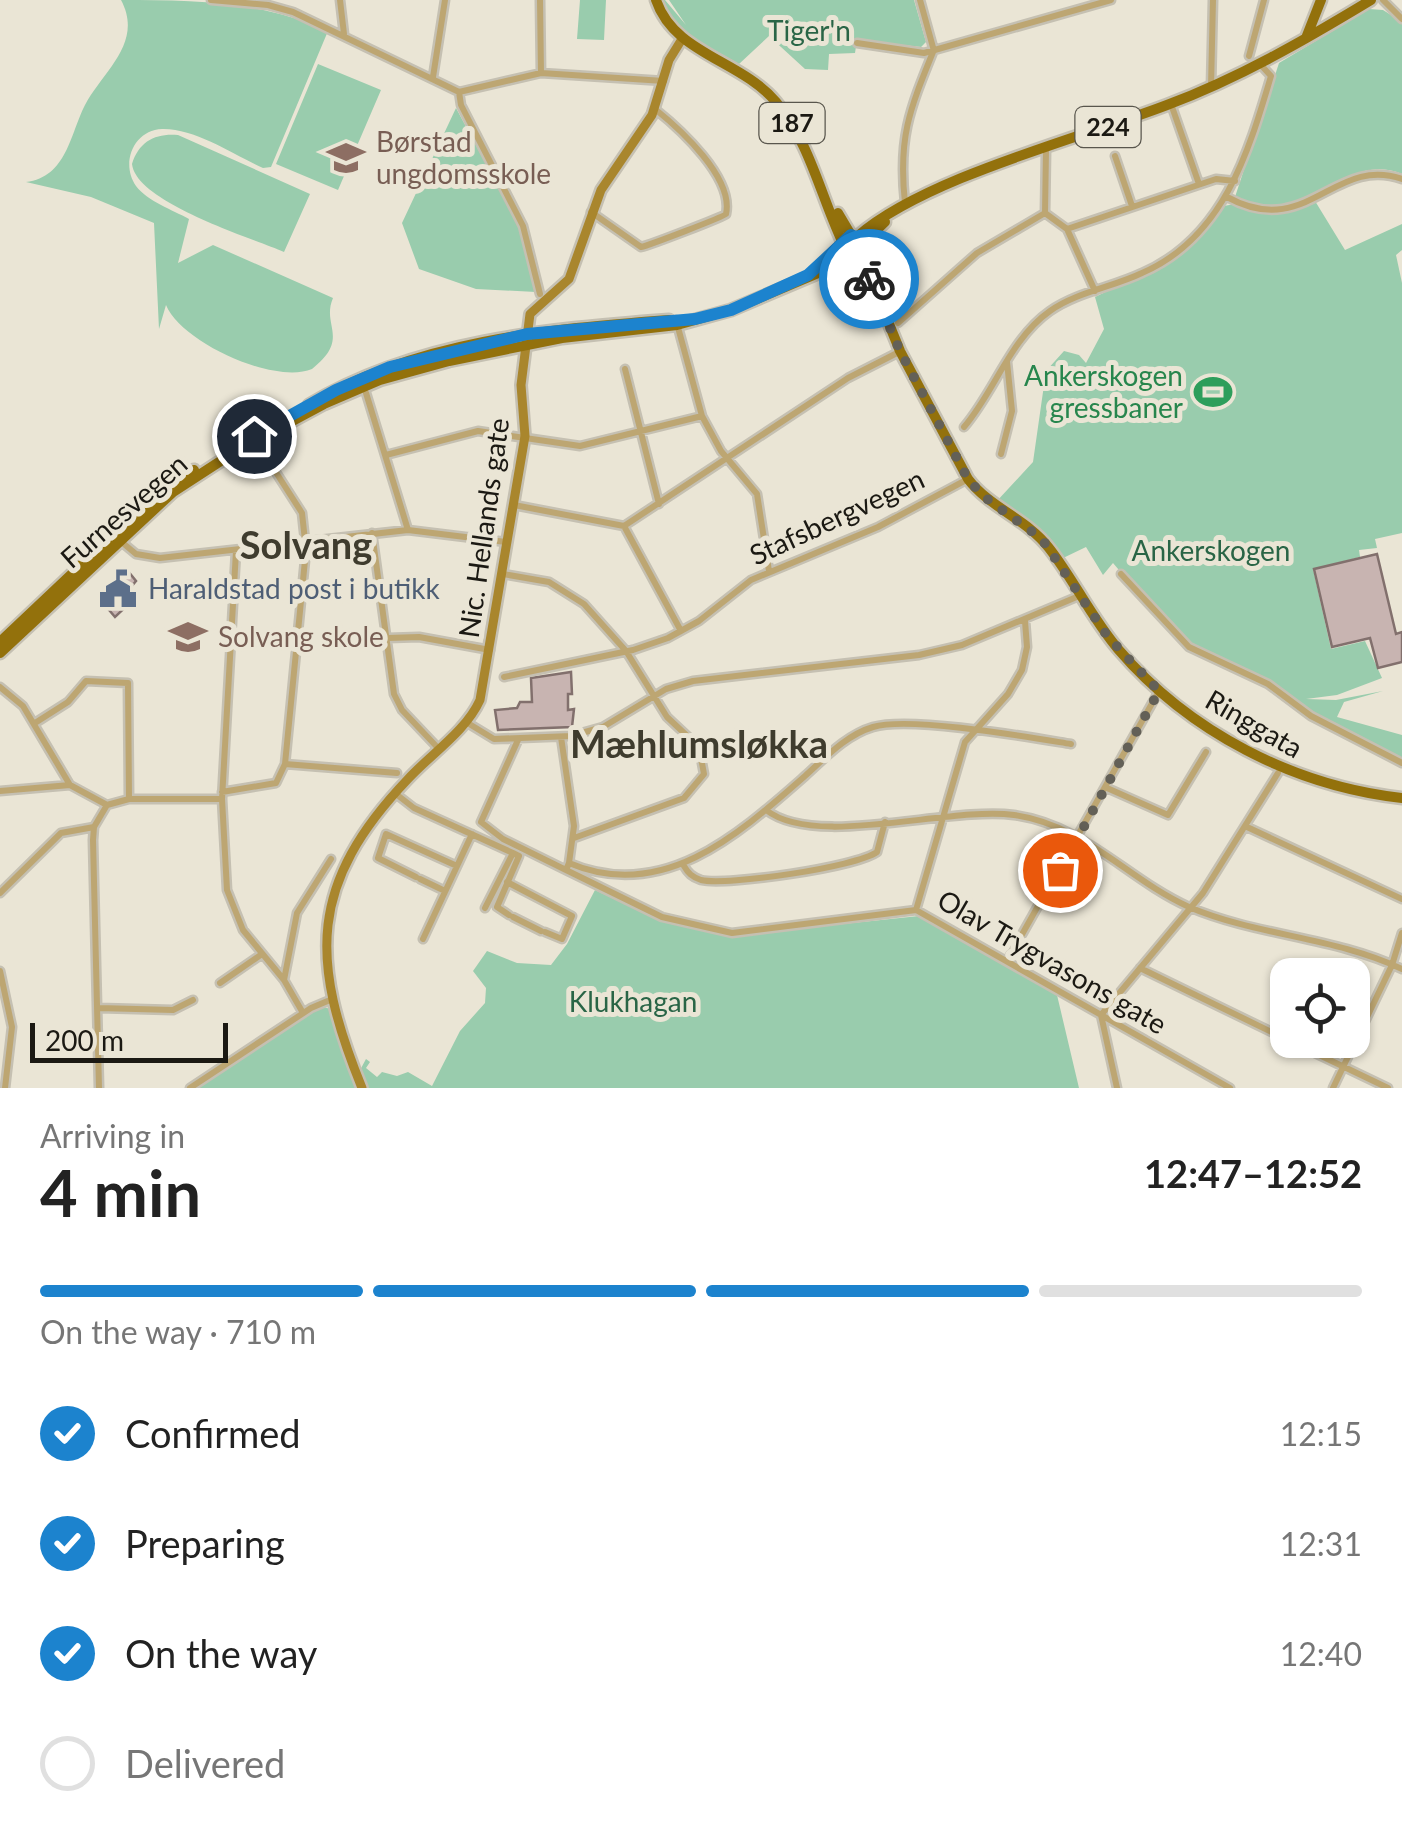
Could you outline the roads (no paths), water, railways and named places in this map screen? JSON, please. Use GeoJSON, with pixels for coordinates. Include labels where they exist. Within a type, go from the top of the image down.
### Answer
{"type":"FeatureCollection","features":[{"type":"Feature","properties":{"kind":"main road","name":"187"},"geometry":{"type":"LineString","coordinates":[[656,0],[664,20],[682,39],[737,67],[771,97],[793,126],[851,240]]}},
{"type":"Feature","properties":{"kind":"main road"},"geometry":{"type":"LineString","coordinates":[[1306,39],[1321,0]]}},
{"type":"Feature","properties":{"kind":"main road","name":"Furnesvegen"},"geometry":{"type":"LineString","coordinates":[[808,275],[851,240],[905,205],[1211,86],[1260,64],[1371,0]]}},
{"type":"Feature","properties":{"kind":"main road"},"geometry":{"type":"LineString","coordinates":[[526,339],[532,310],[569,278],[591,212],[613,168],[655,109],[669,60],[682,39]]}},
{"type":"Feature","properties":{"kind":"main road"},"geometry":{"type":"LineString","coordinates":[[851,240],[854,257]]}},
{"type":"Feature","properties":{"kind":"main road","name":"Ringgata"},"geometry":{"type":"LineString","coordinates":[[851,240],[854,257],[900,351],[968,479],[983,496],[1042,539],[1119,650],[1159,691],[1212,728],[1301,776],[1344,790],[1402,798]]}},
{"type":"Feature","properties":{"kind":"main road","name":"Furnesvegen"},"geometry":{"type":"LineString","coordinates":[[0,654],[168,486],[336,390],[390,367],[526,339],[695,319],[756,301],[854,257]]}},
{"type":"Feature","properties":{"kind":"main road","name":"Nic. Hellands gate"},"geometry":{"type":"LineString","coordinates":[[466,722],[480,700],[525,436],[521,385],[526,339]]}},
{"type":"Feature","properties":{"kind":"main road","name":"Furnesvegen"},"geometry":{"type":"LineString","coordinates":[[0,642],[116,537]]}},
{"type":"Feature","properties":{"kind":"main road"},"geometry":{"type":"LineString","coordinates":[[362,1088],[330,1000],[324,942],[334,897],[359,841],[394,793],[466,722]]}},
{"type":"Feature","properties":{"kind":"street"},"geometry":{"type":"LineString","coordinates":[[211,0],[279,7],[459,92],[541,73],[664,80]]}},
{"type":"Feature","properties":{"kind":"street"},"geometry":{"type":"LineString","coordinates":[[340,0],[344,35]]}},
{"type":"Feature","properties":{"kind":"street"},"geometry":{"type":"LineString","coordinates":[[433,77],[445,0]]}},
{"type":"Feature","properties":{"kind":"street"},"geometry":{"type":"LineString","coordinates":[[540,0],[541,73]]}},
{"type":"Feature","properties":{"kind":"street"},"geometry":{"type":"LineString","coordinates":[[905,205],[902,138],[908,110],[934,51],[920,0]]}},
{"type":"Feature","properties":{"kind":"street"},"geometry":{"type":"LineString","coordinates":[[857,42],[934,51],[1111,0]]}},
{"type":"Feature","properties":{"kind":"street"},"geometry":{"type":"LineString","coordinates":[[1211,86],[1213,0]]}},
{"type":"Feature","properties":{"kind":"street"},"geometry":{"type":"LineString","coordinates":[[1249,56],[1264,0]]}},
{"type":"Feature","properties":{"kind":"street"},"geometry":{"type":"LineString","coordinates":[[1383,0],[1402,19]]}},
{"type":"Feature","properties":{"kind":"street"},"geometry":{"type":"LineString","coordinates":[[964,428],[1007,360],[1048,312],[1176,255],[1227,197],[1271,76],[1260,64]]}},
{"type":"Feature","properties":{"kind":"street"},"geometry":{"type":"LineString","coordinates":[[459,92],[461,105],[522,226],[540,294]]}},
{"type":"Feature","properties":{"kind":"street"},"geometry":{"type":"LineString","coordinates":[[1170,104],[1200,184]]}},
{"type":"Feature","properties":{"kind":"street"},"geometry":{"type":"LineString","coordinates":[[591,212],[641,247],[691,226],[720,220],[726,214],[724,192],[708,164],[655,109]]}},
{"type":"Feature","properties":{"kind":"street"},"geometry":{"type":"LineString","coordinates":[[1046,150],[1046,212]]}},
{"type":"Feature","properties":{"kind":"street"},"geometry":{"type":"LineString","coordinates":[[1115,156],[1132,206]]}},
{"type":"Feature","properties":{"kind":"street"},"geometry":{"type":"LineString","coordinates":[[1227,197],[1277,211],[1295,210],[1359,176],[1374,172],[1402,179]]}},
{"type":"Feature","properties":{"kind":"street"},"geometry":{"type":"LineString","coordinates":[[1067,229],[1200,184],[1236,180]]}},
{"type":"Feature","properties":{"kind":"street"},"geometry":{"type":"LineString","coordinates":[[1046,212],[1067,229],[1094,291]]}},
{"type":"Feature","properties":{"kind":"street"},"geometry":{"type":"LineString","coordinates":[[898,323],[977,253],[1046,212]]}},
{"type":"Feature","properties":{"kind":"street"},"geometry":{"type":"LineString","coordinates":[[677,322],[702,416],[728,459],[757,494],[768,571]]}},
{"type":"Feature","properties":{"kind":"street"},"geometry":{"type":"LineString","coordinates":[[514,504],[624,526],[848,378],[900,351]]}},
{"type":"Feature","properties":{"kind":"street"},"geometry":{"type":"LineString","coordinates":[[1001,454],[1012,411],[1007,360]]}},
{"type":"Feature","properties":{"kind":"street"},"geometry":{"type":"LineString","coordinates":[[624,369],[659,504]]}},
{"type":"Feature","properties":{"kind":"street"},"geometry":{"type":"LineString","coordinates":[[366,393],[408,530]]}},
{"type":"Feature","properties":{"kind":"street"},"geometry":{"type":"LineString","coordinates":[[386,456],[467,432],[525,436],[580,446],[702,416]]}},
{"type":"Feature","properties":{"kind":"street"},"geometry":{"type":"LineString","coordinates":[[0,687],[16,697],[70,785],[107,805],[129,800],[222,796],[270,786],[280,779],[285,764],[305,544],[302,513],[261,449]]}},
{"type":"Feature","properties":{"kind":"street","name":"Stafsbergvegen"},"geometry":{"type":"LineString","coordinates":[[504,677],[626,651],[681,632],[768,571],[878,527],[968,479]]}},
{"type":"Feature","properties":{"kind":"street"},"geometry":{"type":"LineString","coordinates":[[624,526],[681,632]]}},
{"type":"Feature","properties":{"kind":"street"},"geometry":{"type":"LineString","coordinates":[[116,537],[136,554],[160,558],[408,530],[508,542]]}},
{"type":"Feature","properties":{"kind":"street"},"geometry":{"type":"LineString","coordinates":[[372,533],[396,700],[438,748]]}},
{"type":"Feature","properties":{"kind":"street"},"geometry":{"type":"LineString","coordinates":[[236,551],[222,796],[228,896],[238,922],[284,980],[303,1013]]}},
{"type":"Feature","properties":{"kind":"street"},"geometry":{"type":"LineString","coordinates":[[503,574],[549,582],[575,595],[626,651],[652,698],[702,753],[705,767],[700,783],[684,798],[574,838]]}},
{"type":"Feature","properties":{"kind":"street"},"geometry":{"type":"LineString","coordinates":[[1121,574],[1188,647],[1268,684],[1303,712],[1402,763]]}},
{"type":"Feature","properties":{"kind":"street"},"geometry":{"type":"LineString","coordinates":[[466,722],[488,738],[560,737],[603,727],[652,698],[693,682],[919,656],[1026,621],[1079,596]]}},
{"type":"Feature","properties":{"kind":"street"},"geometry":{"type":"LineString","coordinates":[[916,910],[971,731],[1018,678],[1027,647],[1026,621]]}},
{"type":"Feature","properties":{"kind":"street"},"geometry":{"type":"LineString","coordinates":[[388,638],[419,636],[490,650]]}},
{"type":"Feature","properties":{"kind":"street"},"geometry":{"type":"LineString","coordinates":[[34,724],[68,702],[91,679],[128,684],[129,800]]}},
{"type":"Feature","properties":{"kind":"street"},"geometry":{"type":"LineString","coordinates":[[1008,961],[1159,691]]}},
{"type":"Feature","properties":{"kind":"street"},"geometry":{"type":"LineString","coordinates":[[560,737],[574,838],[567,866],[609,873],[684,866],[718,849],[844,742],[869,728],[910,724],[1071,744]]}},
{"type":"Feature","properties":{"kind":"street","name":"Olav Trygvasons gate"},"geometry":{"type":"LineString","coordinates":[[518,739],[481,822],[503,839],[567,866],[662,917],[732,933],[916,910],[1230,1088]]}},
{"type":"Feature","properties":{"kind":"street"},"geometry":{"type":"LineString","coordinates":[[1107,788],[1168,814],[1206,752]]}},
{"type":"Feature","properties":{"kind":"street"},"geometry":{"type":"LineString","coordinates":[[285,764],[397,773]]}},
{"type":"Feature","properties":{"kind":"street"},"geometry":{"type":"LineString","coordinates":[[1116,1088],[1101,1015],[1190,907],[1278,773]]}},
{"type":"Feature","properties":{"kind":"street"},"geometry":{"type":"LineString","coordinates":[[0,791],[70,785]]}},
{"type":"Feature","properties":{"kind":"street"},"geometry":{"type":"LineString","coordinates":[[394,793],[414,808],[519,856],[506,882],[496,907],[562,939],[572,916],[506,882]]}},
{"type":"Feature","properties":{"kind":"street"},"geometry":{"type":"LineString","coordinates":[[98,1088],[94,827],[107,805]]}},
{"type":"Feature","properties":{"kind":"street"},"geometry":{"type":"LineString","coordinates":[[766,810],[800,826],[1016,815],[1080,836],[1190,907],[1402,970]]}},
{"type":"Feature","properties":{"kind":"street"},"geometry":{"type":"LineString","coordinates":[[684,866],[698,879],[721,882],[824,867],[877,852],[885,822]]}},
{"type":"Feature","properties":{"kind":"street"},"geometry":{"type":"LineString","coordinates":[[0,893],[62,834],[94,827]]}},
{"type":"Feature","properties":{"kind":"street"},"geometry":{"type":"LineString","coordinates":[[1246,827],[1402,898]]}},
{"type":"Feature","properties":{"kind":"street"},"geometry":{"type":"LineString","coordinates":[[445,892],[378,858],[386,834],[457,866]]}},
{"type":"Feature","properties":{"kind":"street"},"geometry":{"type":"LineString","coordinates":[[423,939],[472,834]]}},
{"type":"Feature","properties":{"kind":"street"},"geometry":{"type":"LineString","coordinates":[[485,908],[513,853]]}},
{"type":"Feature","properties":{"kind":"street"},"geometry":{"type":"LineString","coordinates":[[284,980],[297,913],[331,858]]}},
{"type":"Feature","properties":{"kind":"street"},"geometry":{"type":"LineString","coordinates":[[1333,1088],[1392,965],[1402,933]]}},
{"type":"Feature","properties":{"kind":"street"},"geometry":{"type":"LineString","coordinates":[[220,983],[262,954]]}},
{"type":"Feature","properties":{"kind":"street"},"geometry":{"type":"LineString","coordinates":[[1140,968],[1270,1031]]}},
{"type":"Feature","properties":{"kind":"street"},"geometry":{"type":"LineString","coordinates":[[0,970],[12,1026],[5,1088]]}},
{"type":"Feature","properties":{"kind":"street"},"geometry":{"type":"LineString","coordinates":[[99,1008],[173,1010],[193,1000]]}},
{"type":"Feature","properties":{"kind":"street"},"geometry":{"type":"LineString","coordinates":[[190,1088],[303,1013],[330,1000]]}},
{"type":"Feature","properties":{"kind":"street"},"geometry":{"type":"LineString","coordinates":[[1326,1058],[1388,1088]]}},
{"type":"Feature","properties":{"kind":"place","name":"Børstad ungdomsskole"},"geometry":{"type":"Point","coordinates":[346,158]}},
{"type":"Feature","properties":{"kind":"place","name":"Ankerskogen gressbaner"},"geometry":{"type":"Point","coordinates":[1213,392]}},
{"type":"Feature","properties":{"kind":"place","name":"Haraldstad post i butikk"},"geometry":{"type":"Point","coordinates":[118,589]}},
{"type":"Feature","properties":{"kind":"place","name":"Solvang skole"},"geometry":{"type":"Point","coordinates":[188,637]}},
{"type":"Feature","properties":{"kind":"district","name":"Solvang"},"geometry":{"type":"Point","coordinates":[306,546]}},
{"type":"Feature","properties":{"kind":"district","name":"Mæhlumsløkka"},"geometry":{"type":"Point","coordinates":[699,745]}},
{"type":"Feature","properties":{"kind":"park label","name":"Tiger'n"},"geometry":{"type":"Point","coordinates":[809,31]}},
{"type":"Feature","properties":{"kind":"park label","name":"Ankerskogen"},"geometry":{"type":"Point","coordinates":[1211,551]}},
{"type":"Feature","properties":{"kind":"park label","name":"Klukhagan"},"geometry":{"type":"Point","coordinates":[633,1002]}}]}
